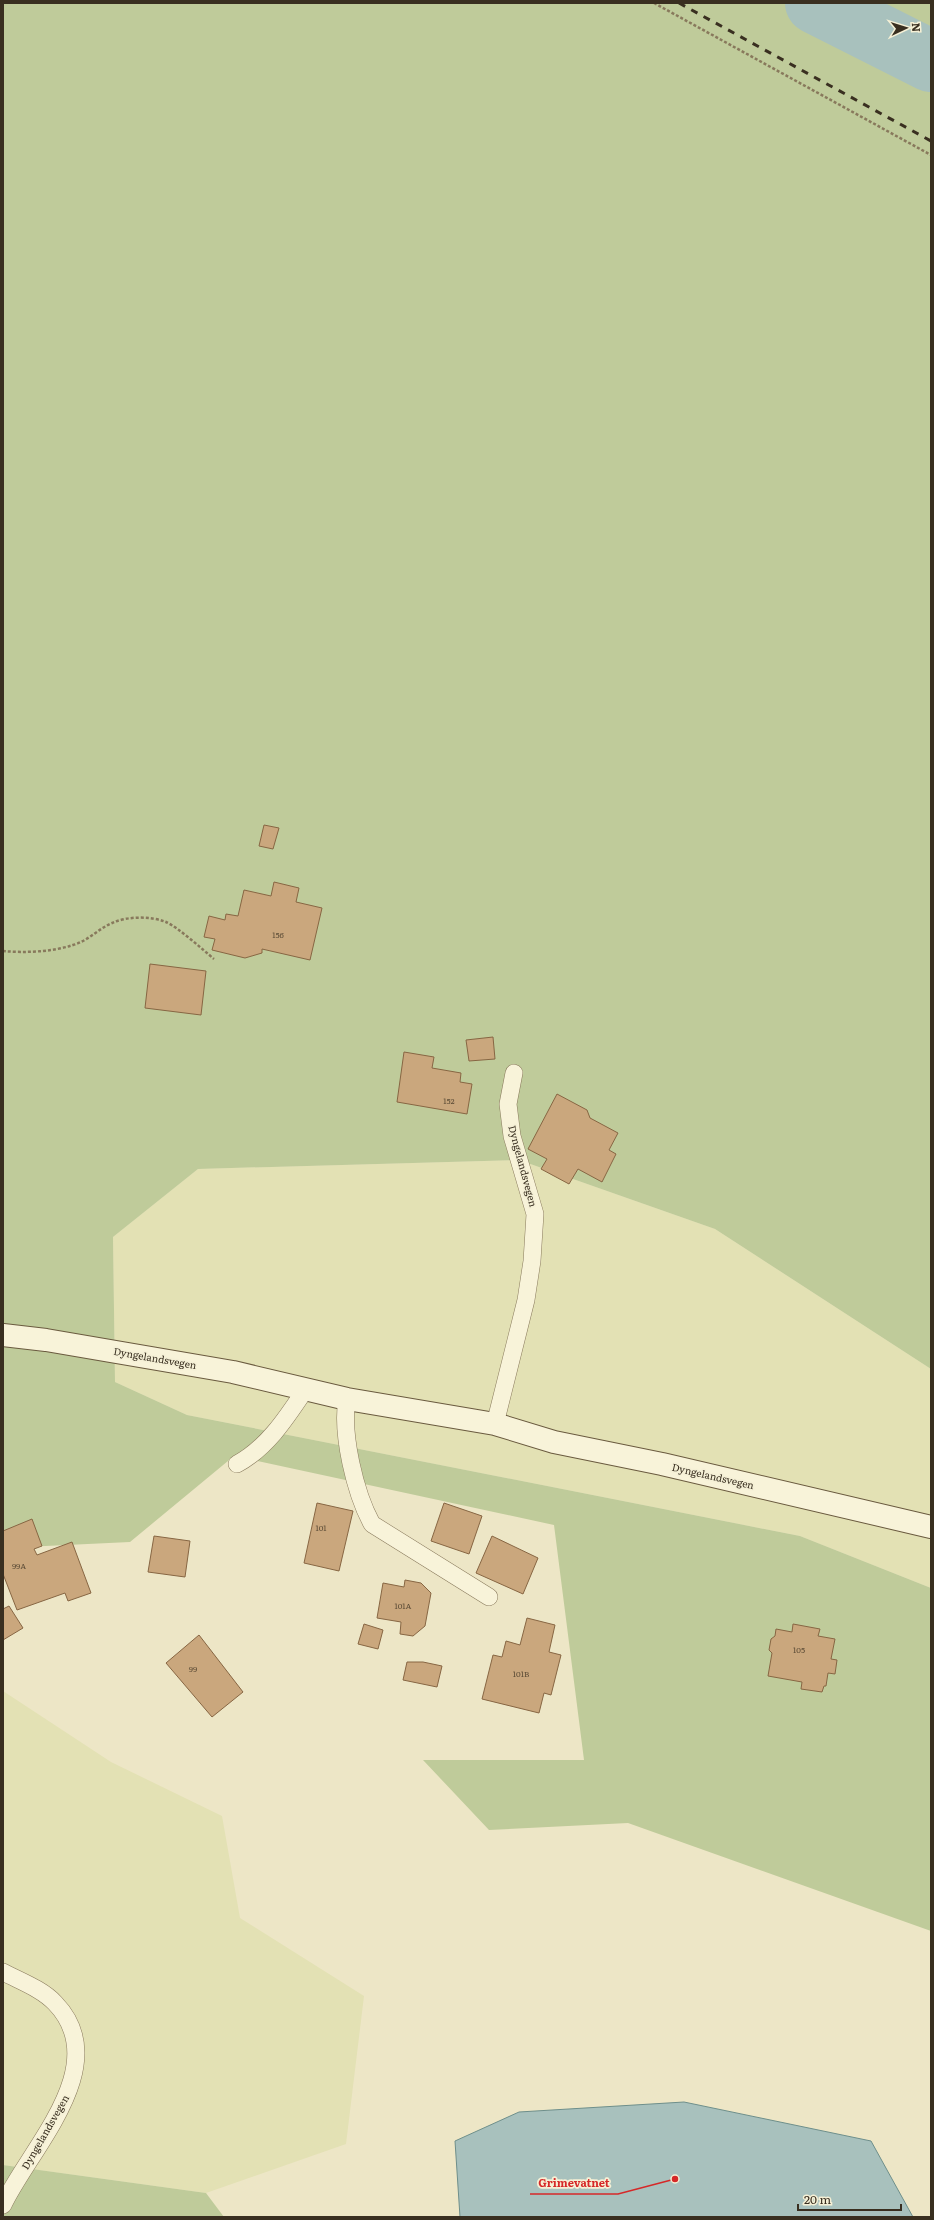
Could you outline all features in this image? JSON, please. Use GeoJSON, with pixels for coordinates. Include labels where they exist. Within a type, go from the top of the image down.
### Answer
{"type":"FeatureCollection","features":[{"type":"Feature","properties":{"kind":"street","name":"Dyngelandsvegen"},"geometry":{"type":"LineString","coordinates":[[3,1335],[46,1340],[233,1372],[348,1399],[495,1424],[554,1442],[662,1464],[931,1527]]}},
{"type":"Feature","properties":{"kind":"lane","name":"Dyngelandsvegen"},"geometry":{"type":"LineString","coordinates":[[495,1424],[526,1300],[532,1261],[535,1214],[512,1136],[508,1104],[514,1073]]}},
{"type":"Feature","properties":{"kind":"lane"},"geometry":{"type":"LineString","coordinates":[[237,1464],[255,1451],[274,1433],[305,1390]]}},
{"type":"Feature","properties":{"kind":"lane"},"geometry":{"type":"LineString","coordinates":[[348,1399],[344,1416],[348,1448],[362,1507],[372,1524],[489,1598]]}},
{"type":"Feature","properties":{"kind":"lane","name":"Dyngelandsvegen"},"geometry":{"type":"LineString","coordinates":[[3,1972],[41,1992],[55,2003],[69,2022],[76,2038],[75,2071],[67,2095],[3,2205]]}},
{"type":"Feature","properties":{"kind":"path"},"geometry":{"type":"LineString","coordinates":[[654,3],[931,155]]}},
{"type":"Feature","properties":{"kind":"path"},"geometry":{"type":"LineString","coordinates":[[3,951],[15,952],[72,946],[84,941],[112,923],[128,918],[154,918],[167,922],[214,959]]}},
{"type":"Feature","properties":{"kind":"shaded area"},"geometry":{"type":"Polygon","coordinates":[[[519,1160],[715,1229],[931,1369],[931,1588],[800,1536],[187,1415],[115,1382],[113,1237],[198,1169],[519,1160]]]}},
{"type":"Feature","properties":{"kind":"shaded area"},"geometry":{"type":"Polygon","coordinates":[[[3,1691],[111,1762],[222,1816],[240,1918],[364,1996],[346,2144],[206,2193],[3,2165],[3,1691]]]}},
{"type":"Feature","properties":{"kind":"green space"},"geometry":{"type":"Polygon","coordinates":[[[3,3],[931,3],[931,1369],[715,1229],[519,1160],[198,1169],[113,1237],[115,1382],[187,1415],[800,1536],[931,1588],[931,1931],[628,1823],[489,1830],[423,1760],[584,1760],[554,1525],[234,1456],[130,1542],[3,1548],[3,3]]]}},
{"type":"Feature","properties":{"kind":"green space"},"geometry":{"type":"Polygon","coordinates":[[[3,2165],[206,2193],[224,2217],[3,2217],[3,2165]]]}},
{"type":"Feature","properties":{"kind":"water"},"geometry":{"type":"Polygon","coordinates":[[[684,2102],[871,2141],[913,2217],[460,2217],[455,2141],[519,2112],[684,2102]]]}},
{"type":"Feature","properties":{"kind":"building"},"geometry":{"type":"Polygon","coordinates":[[[264,825],[279,828],[273,849],[259,846],[264,825]]]}},
{"type":"Feature","properties":{"kind":"building"},"geometry":{"type":"Polygon","coordinates":[[[274,882],[299,888],[296,902],[322,908],[310,960],[262,949],[262,953],[245,958],[212,950],[215,939],[204,937],[209,916],[225,920],[226,914],[238,916],[244,890],[271,896],[274,882]]]}},
{"type":"Feature","properties":{"kind":"building"},"geometry":{"type":"Polygon","coordinates":[[[150,964],[206,971],[201,1015],[145,1008],[150,964]]]}},
{"type":"Feature","properties":{"kind":"building"},"geometry":{"type":"Polygon","coordinates":[[[493,1037],[495,1059],[469,1061],[466,1040],[493,1037]]]}},
{"type":"Feature","properties":{"kind":"building"},"geometry":{"type":"Polygon","coordinates":[[[404,1052],[434,1057],[432,1068],[461,1073],[460,1082],[472,1084],[467,1114],[397,1102],[404,1052]]]}},
{"type":"Feature","properties":{"kind":"building"},"geometry":{"type":"Polygon","coordinates":[[[557,1094],[587,1110],[590,1118],[618,1133],[609,1150],[616,1154],[602,1182],[578,1169],[569,1184],[541,1169],[547,1159],[528,1149],[557,1094]]]}},
{"type":"Feature","properties":{"kind":"building"},"geometry":{"type":"Polygon","coordinates":[[[317,1503],[353,1511],[339,1571],[304,1563],[317,1503]]]}},
{"type":"Feature","properties":{"kind":"building"},"geometry":{"type":"Polygon","coordinates":[[[444,1503],[482,1516],[469,1554],[431,1541],[444,1503]]]}},
{"type":"Feature","properties":{"kind":"building"},"geometry":{"type":"Polygon","coordinates":[[[32,1519],[42,1546],[34,1549],[37,1555],[72,1542],[91,1593],[68,1601],[65,1593],[17,1610],[3,1574],[3,1531],[32,1519]]]}},
{"type":"Feature","properties":{"kind":"building"},"geometry":{"type":"Polygon","coordinates":[[[154,1536],[190,1541],[185,1577],[148,1572],[154,1536]]]}},
{"type":"Feature","properties":{"kind":"building"},"geometry":{"type":"Polygon","coordinates":[[[492,1536],[538,1558],[523,1594],[476,1573],[492,1536]]]}},
{"type":"Feature","properties":{"kind":"building"},"geometry":{"type":"Polygon","coordinates":[[[405,1580],[421,1583],[431,1593],[425,1626],[413,1636],[400,1634],[401,1622],[377,1618],[383,1583],[404,1587],[405,1580]]]}},
{"type":"Feature","properties":{"kind":"building"},"geometry":{"type":"Polygon","coordinates":[[[9,1606],[23,1628],[3,1640],[3,1609],[9,1606]]]}},
{"type":"Feature","properties":{"kind":"building"},"geometry":{"type":"Polygon","coordinates":[[[527,1618],[555,1625],[549,1652],[561,1655],[551,1695],[544,1693],[539,1713],[482,1699],[493,1655],[502,1657],[506,1641],[520,1645],[527,1618]]]}},
{"type":"Feature","properties":{"kind":"building"},"geometry":{"type":"Polygon","coordinates":[[[364,1624],[383,1630],[378,1649],[358,1644],[364,1624]]]}},
{"type":"Feature","properties":{"kind":"building"},"geometry":{"type":"Polygon","coordinates":[[[793,1624],[820,1629],[818,1636],[835,1639],[831,1659],[837,1660],[835,1674],[828,1673],[826,1686],[824,1686],[822,1692],[801,1689],[802,1682],[768,1676],[772,1653],[769,1650],[771,1639],[775,1636],[776,1629],[792,1632],[793,1624]]]}},
{"type":"Feature","properties":{"kind":"building"},"geometry":{"type":"Polygon","coordinates":[[[199,1635],[243,1692],[212,1717],[166,1663],[199,1635]]]}},
{"type":"Feature","properties":{"kind":"building"},"geometry":{"type":"Polygon","coordinates":[[[407,1662],[423,1662],[442,1666],[437,1687],[403,1680],[407,1662]]]}},
{"type":"Feature","properties":{"kind":"waterway"},"geometry":{"type":"LineString","coordinates":[[816,3],[931,61]]}},
{"type":"Feature","properties":{"kind":"railway"},"geometry":{"type":"LineString","coordinates":[[679,3],[931,141]]}},
{"type":"Feature","properties":{"kind":"place","name":"Grimevatnet"},"geometry":{"type":"Point","coordinates":[675,2179]}}]}
